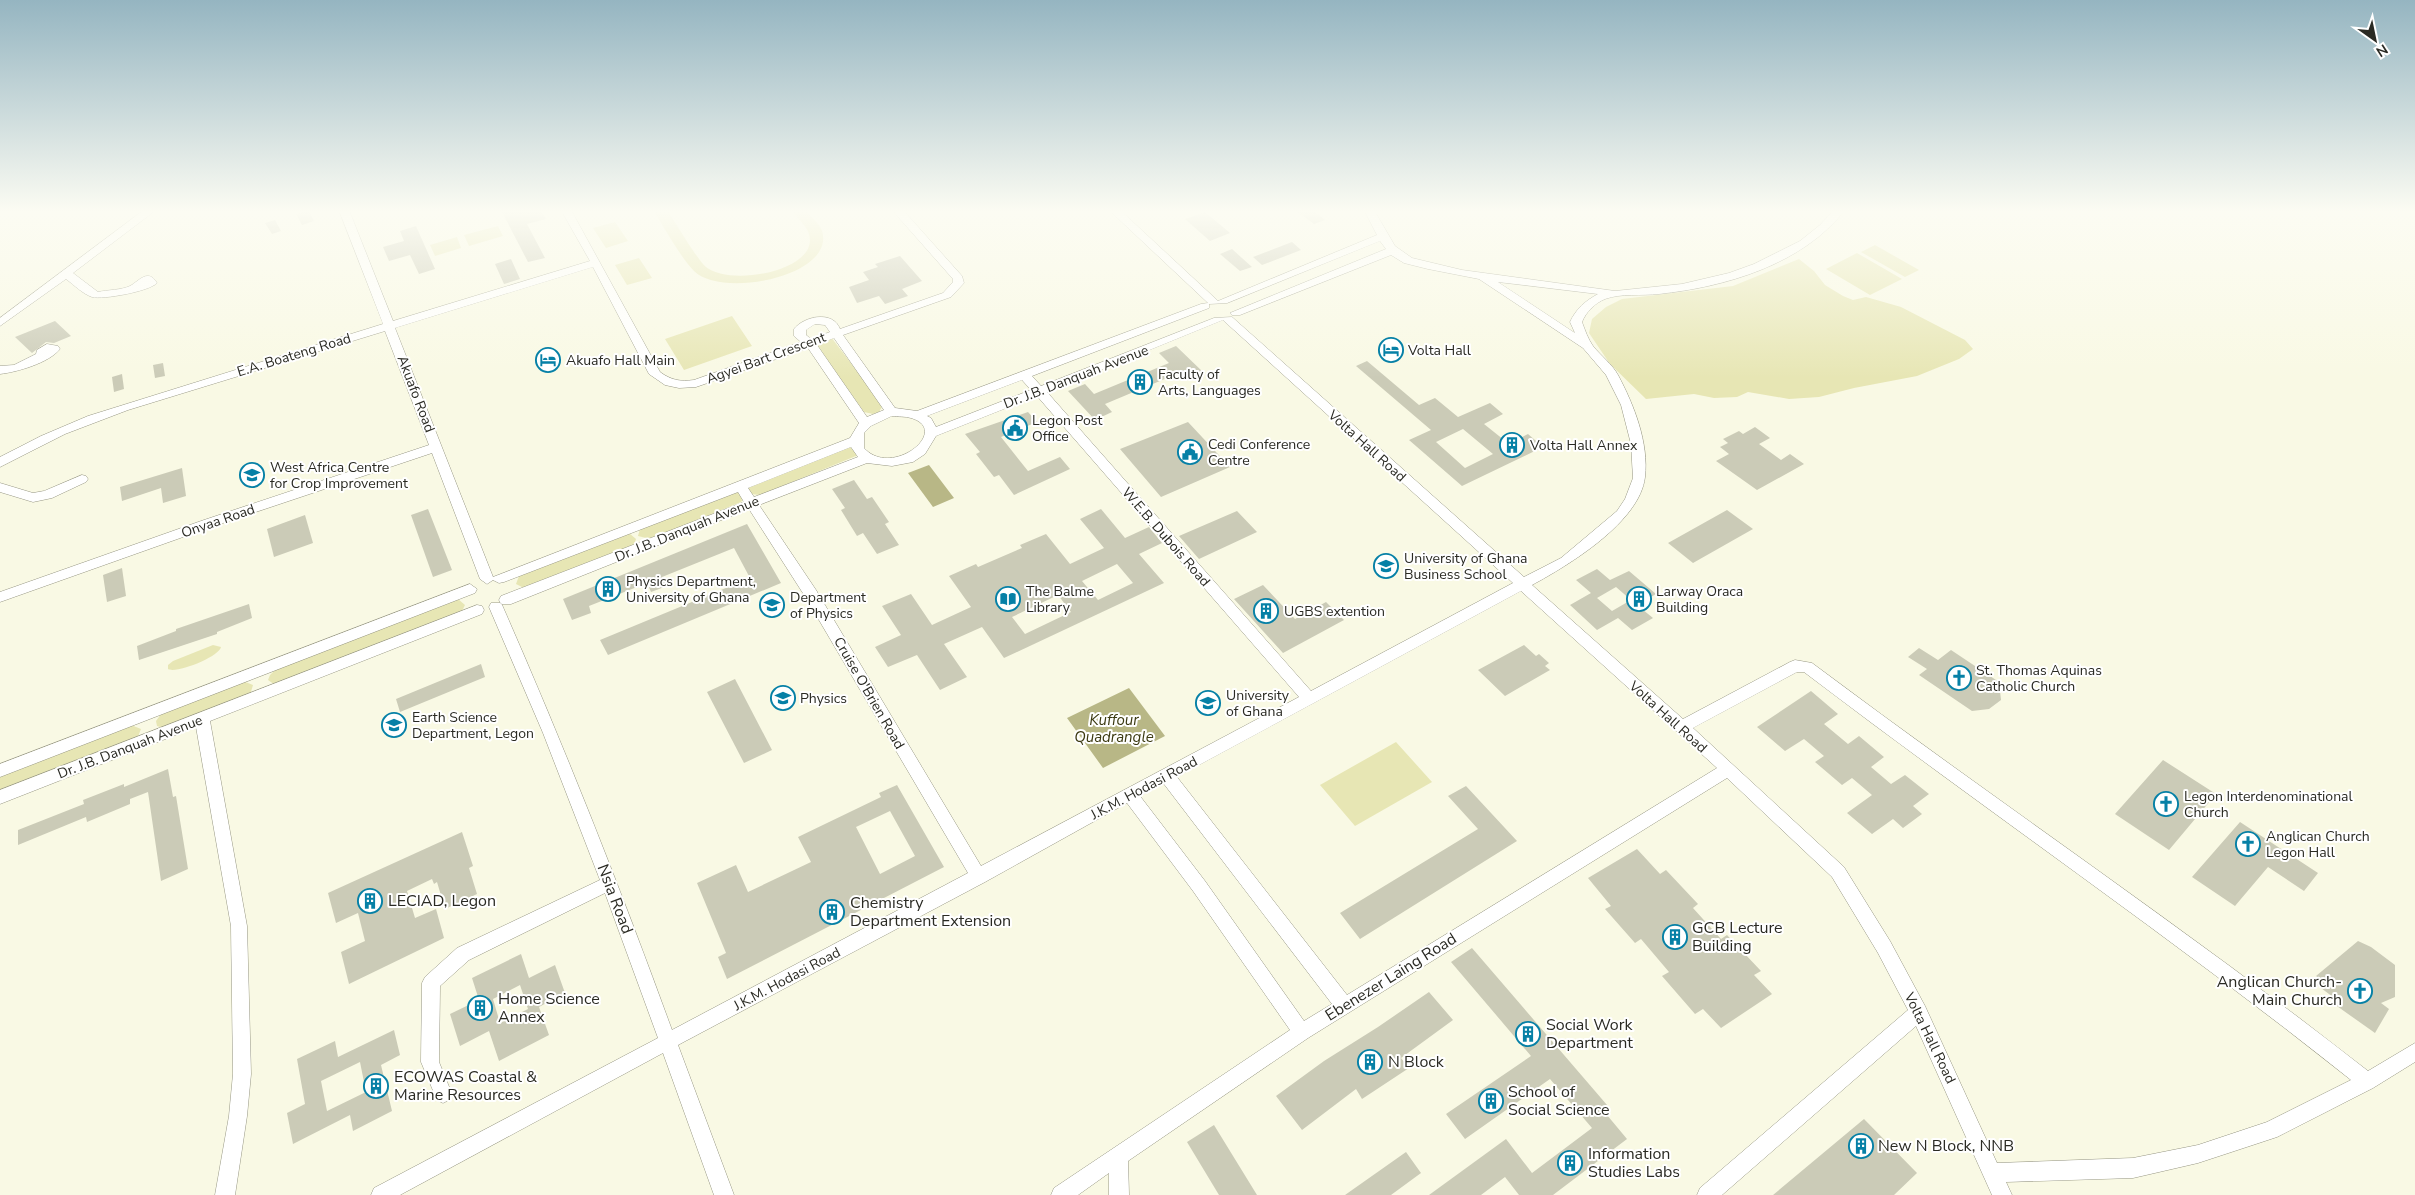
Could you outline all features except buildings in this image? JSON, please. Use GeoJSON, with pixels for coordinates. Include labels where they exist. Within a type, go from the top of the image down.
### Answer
{"type":"FeatureCollection","features":[{"type":"Feature","properties":{"kind":"street"},"geometry":{"type":"LineString","coordinates":[[0,323],[78,266]]}},
{"type":"Feature","properties":{"kind":"street","name":"Akuafo Road"},"geometry":{"type":"LineString","coordinates":[[366,266],[437,447],[493,578]]}},
{"type":"Feature","properties":{"kind":"street","name":"E.A. Boateng Road"},"geometry":{"type":"LineString","coordinates":[[0,463],[28,446],[75,424],[116,410],[586,266]]}},
{"type":"Feature","properties":{"kind":"street","name":"Agyei Bart Crescent"},"geometry":{"type":"LineString","coordinates":[[596,266],[655,374],[666,382],[680,386],[696,383],[947,294],[960,283],[947,266]]}},
{"type":"Feature","properties":{"kind":"street"},"geometry":{"type":"LineString","coordinates":[[1174,266],[1214,303]]}},
{"type":"Feature","properties":{"kind":"street","name":"Dr. J.B. Danquah Avenue"},"geometry":{"type":"LineString","coordinates":[[865,423],[877,416],[891,412],[906,412],[918,415],[1308,266]]}},
{"type":"Feature","properties":{"kind":"street","name":"Dr. J.B. Danquah Avenue"},"geometry":{"type":"LineString","coordinates":[[0,797],[477,610],[502,603],[867,458],[886,462],[911,458],[929,444],[933,433],[1228,318],[1356,266]]}},
{"type":"Feature","properties":{"kind":"street"},"geometry":{"type":"LineString","coordinates":[[1430,266],[1482,276],[1616,293]]}},
{"type":"Feature","properties":{"kind":"street"},"geometry":{"type":"LineString","coordinates":[[1587,346],[1576,322],[1580,313],[1589,303],[1602,296],[1616,293],[1659,291],[1697,285],[1759,266]]}},
{"type":"Feature","properties":{"kind":"street"},"geometry":{"type":"LineString","coordinates":[[67,274],[91,293],[97,295],[136,288]]}},
{"type":"Feature","properties":{"kind":"street","name":"J.K.M. Hodasi Road"},"geometry":{"type":"LineString","coordinates":[[381,1195],[1168,776],[1566,561],[1612,523],[1622,514],[1631,500],[1639,478],[1637,444],[1627,405],[1611,373],[1587,346],[1482,276]]}},
{"type":"Feature","properties":{"kind":"street"},"geometry":{"type":"LineString","coordinates":[[1214,303],[1232,304],[1228,318],[1206,315],[1203,311],[1214,303]]}},
{"type":"Feature","properties":{"kind":"street","name":"Volta Hall Road"},"geometry":{"type":"LineString","coordinates":[[1228,318],[1680,728],[1728,769],[1838,872],[1884,947],[1919,1012],[2002,1195]]}},
{"type":"Feature","properties":{"kind":"street"},"geometry":{"type":"LineString","coordinates":[[867,458],[858,450],[855,441],[858,432],[865,423],[810,343],[799,333],[807,323],[819,320],[829,322],[891,412]]}},
{"type":"Feature","properties":{"kind":"street"},"geometry":{"type":"LineString","coordinates":[[0,370],[17,368],[43,355]]}},
{"type":"Feature","properties":{"kind":"street","name":"W.E.B. Dubois Road"},"geometry":{"type":"LineString","coordinates":[[1024,374],[1309,699]]}},
{"type":"Feature","properties":{"kind":"street"},"geometry":{"type":"LineString","coordinates":[[918,415],[929,423],[933,433]]}},
{"type":"Feature","properties":{"kind":"street","name":"Dr. J.B. Danquah Avenue"},"geometry":{"type":"LineString","coordinates":[[0,771],[470,589],[493,578],[855,441]]}},
{"type":"Feature","properties":{"kind":"street","name":"Onyaa Road"},"geometry":{"type":"LineString","coordinates":[[0,597],[437,447]]}},
{"type":"Feature","properties":{"kind":"street"},"geometry":{"type":"LineString","coordinates":[[0,486],[33,498],[47,496],[82,479]]}},
{"type":"Feature","properties":{"kind":"street","name":"Cruise O'Brien Road"},"geometry":{"type":"LineString","coordinates":[[740,486],[812,594],[979,877]]}},
{"type":"Feature","properties":{"kind":"street"},"geometry":{"type":"LineString","coordinates":[[493,578],[510,583],[510,594],[502,603]]}},
{"type":"Feature","properties":{"kind":"street"},"geometry":{"type":"LineString","coordinates":[[470,589],[465,600],[466,605],[477,610]]}},
{"type":"Feature","properties":{"kind":"street","name":"Nsia Road"},"geometry":{"type":"LineString","coordinates":[[502,603],[669,1041],[724,1195]]}},
{"type":"Feature","properties":{"kind":"street"},"geometry":{"type":"LineString","coordinates":[[1680,728],[1795,666],[1807,667],[1934,763],[2070,858],[2303,1031],[2367,1082]]}},
{"type":"Feature","properties":{"kind":"street"},"geometry":{"type":"LineString","coordinates":[[254,673],[259,696]]}},
{"type":"Feature","properties":{"kind":"street"},"geometry":{"type":"LineString","coordinates":[[144,716],[147,740]]}},
{"type":"Feature","properties":{"kind":"street"},"geometry":{"type":"LineString","coordinates":[[202,719],[232,878],[239,926],[241,966],[242,1074],[225,1195]]}},
{"type":"Feature","properties":{"kind":"street","name":"Ebenezer Laing Road"},"geometry":{"type":"LineString","coordinates":[[1061,1195],[1302,1032],[1728,769]]}},
{"type":"Feature","properties":{"kind":"street"},"geometry":{"type":"LineString","coordinates":[[1168,776],[1345,1006]]}},
{"type":"Feature","properties":{"kind":"street"},"geometry":{"type":"LineString","coordinates":[[1130,795],[1199,886],[1302,1032]]}},
{"type":"Feature","properties":{"kind":"street"},"geometry":{"type":"LineString","coordinates":[[443,1094],[430,1062],[431,983],[463,954],[610,884]]}},
{"type":"Feature","properties":{"kind":"street"},"geometry":{"type":"LineString","coordinates":[[1707,1195],[1919,1012]]}},
{"type":"Feature","properties":{"kind":"street"},"geometry":{"type":"LineString","coordinates":[[1992,1172],[2133,1168],[2198,1154],[2270,1130],[2367,1082],[2415,1052]]}},
{"type":"Feature","properties":{"kind":"street"},"geometry":{"type":"LineString","coordinates":[[1119,1195],[1120,1155]]}},
{"type":"Feature","properties":{"kind":"green space"},"geometry":{"type":"Polygon","coordinates":[[[615,266],[644,266],[652,278],[627,285],[615,266]]]}},
{"type":"Feature","properties":{"kind":"green space"},"geometry":{"type":"Polygon","coordinates":[[[690,266],[705,266],[718,273],[752,275],[771,272],[788,266],[803,266],[795,271],[774,278],[750,283],[728,283],[708,279],[694,271],[690,266]]]}},
{"type":"Feature","properties":{"kind":"green space"},"geometry":{"type":"Polygon","coordinates":[[[1782,266],[1807,266],[1825,285],[1843,296],[1853,300],[1866,297],[1901,307],[1965,340],[1973,349],[1959,359],[1917,376],[1819,397],[1789,399],[1748,392],[1737,397],[1714,398],[1694,394],[1646,399],[1610,364],[1589,333],[1592,319],[1606,307],[1622,299],[1733,286],[1782,266]]]}},
{"type":"Feature","properties":{"kind":"green space"},"geometry":{"type":"Polygon","coordinates":[[[1832,266],[1879,266],[1902,279],[1870,295],[1826,269],[1832,266]]]}},
{"type":"Feature","properties":{"kind":"green space"},"geometry":{"type":"Polygon","coordinates":[[[1885,266],[1912,266],[1919,270],[1905,277],[1885,266]]]}},
{"type":"Feature","properties":{"kind":"green space"},"geometry":{"type":"Polygon","coordinates":[[[732,316],[752,346],[684,370],[665,339],[732,316]]]}},
{"type":"Feature","properties":{"kind":"green space"},"geometry":{"type":"Polygon","coordinates":[[[831,337],[883,405],[879,412],[873,414],[864,412],[816,344],[831,337]]]}},
{"type":"Feature","properties":{"kind":"green space"},"geometry":{"type":"Polygon","coordinates":[[[850,447],[857,454],[856,456],[760,495],[751,494],[748,490],[750,486],[850,447]]]}},
{"type":"Feature","properties":{"kind":"green space"},"geometry":{"type":"Polygon","coordinates":[[[735,492],[739,493],[743,499],[741,502],[650,539],[638,536],[640,529],[735,492]]]}},
{"type":"Feature","properties":{"kind":"green space"},"geometry":{"type":"Polygon","coordinates":[[[629,533],[636,539],[634,545],[524,588],[516,584],[519,576],[629,533]]]}},
{"type":"Feature","properties":{"kind":"green space"},"geometry":{"type":"Polygon","coordinates":[[[458,599],[465,605],[462,611],[275,685],[268,680],[276,669],[458,599]]]}},
{"type":"Feature","properties":{"kind":"green space"},"geometry":{"type":"Polygon","coordinates":[[[213,645],[221,647],[205,660],[188,667],[168,669],[168,665],[173,661],[213,645]]]}},
{"type":"Feature","properties":{"kind":"green space"},"geometry":{"type":"Polygon","coordinates":[[[243,681],[253,685],[250,695],[163,728],[157,726],[156,721],[161,714],[243,681]]]}},
{"type":"Feature","properties":{"kind":"green space"},"geometry":{"type":"Polygon","coordinates":[[[131,725],[141,729],[137,739],[0,793],[0,776],[131,725]]]}},
{"type":"Feature","properties":{"kind":"green space"},"geometry":{"type":"Polygon","coordinates":[[[1396,742],[1432,782],[1355,826],[1320,785],[1396,742]]]}},
{"type":"Feature","properties":{"kind":"water"},"geometry":{"type":"Polygon","coordinates":[[[929,465],[954,498],[933,507],[908,473],[929,465]]]}},
{"type":"Feature","properties":{"kind":"water","name":"Kuffour Quadrangle"},"geometry":{"type":"Polygon","coordinates":[[[1129,688],[1165,736],[1103,768],[1067,718],[1129,688]]]}},
{"type":"Feature","properties":{"kind":"place","name":"Volta Hall"},"geometry":{"type":"Point","coordinates":[1391,350]}},
{"type":"Feature","properties":{"kind":"place","name":"Akuafo Hall Main"},"geometry":{"type":"Point","coordinates":[548,360]}},
{"type":"Feature","properties":{"kind":"place","name":"Faculty of Arts, Languages"},"geometry":{"type":"Point","coordinates":[1140,382]}},
{"type":"Feature","properties":{"kind":"place","name":"Legon Post Office"},"geometry":{"type":"Point","coordinates":[1015,428]}},
{"type":"Feature","properties":{"kind":"place","name":"Volta Hall Annex"},"geometry":{"type":"Point","coordinates":[1512,445]}},
{"type":"Feature","properties":{"kind":"place","name":"Cedi Conference Centre"},"geometry":{"type":"Point","coordinates":[1190,452]}},
{"type":"Feature","properties":{"kind":"place","name":"West Africa Centre for Crop Improvement"},"geometry":{"type":"Point","coordinates":[252,475]}},
{"type":"Feature","properties":{"kind":"place","name":"University of Ghana Business School"},"geometry":{"type":"Point","coordinates":[1386,566]}},
{"type":"Feature","properties":{"kind":"place","name":"Physics Department, University of Ghana"},"geometry":{"type":"Point","coordinates":[608,589]}},
{"type":"Feature","properties":{"kind":"place","name":"The Balme Library"},"geometry":{"type":"Point","coordinates":[1008,599]}},
{"type":"Feature","properties":{"kind":"place","name":"Larway Oraca Building"},"geometry":{"type":"Point","coordinates":[1639,599]}},
{"type":"Feature","properties":{"kind":"place","name":"Department of Physics"},"geometry":{"type":"Point","coordinates":[772,605]}},
{"type":"Feature","properties":{"kind":"place","name":"UGBS extention"},"geometry":{"type":"Point","coordinates":[1266,611]}},
{"type":"Feature","properties":{"kind":"place","name":"St. Thomas Aquinas Catholic Church"},"geometry":{"type":"Point","coordinates":[1959,678]}},
{"type":"Feature","properties":{"kind":"place","name":"Physics"},"geometry":{"type":"Point","coordinates":[783,698]}},
{"type":"Feature","properties":{"kind":"place","name":"University of Ghana"},"geometry":{"type":"Point","coordinates":[1208,703]}},
{"type":"Feature","properties":{"kind":"place","name":"Earth Science Department, Legon"},"geometry":{"type":"Point","coordinates":[394,725]}},
{"type":"Feature","properties":{"kind":"place","name":"Legon Interdenominational Church"},"geometry":{"type":"Point","coordinates":[2166,804]}},
{"type":"Feature","properties":{"kind":"place","name":"Anglican Church Legon Hall"},"geometry":{"type":"Point","coordinates":[2248,844]}},
{"type":"Feature","properties":{"kind":"place","name":"LECIAD, Legon"},"geometry":{"type":"Point","coordinates":[370,901]}},
{"type":"Feature","properties":{"kind":"place","name":"Chemistry Department Extension"},"geometry":{"type":"Point","coordinates":[832,912]}},
{"type":"Feature","properties":{"kind":"place","name":"GCB Lecture Building"},"geometry":{"type":"Point","coordinates":[1675,937]}},
{"type":"Feature","properties":{"kind":"place","name":"Anglican Church- Main Church"},"geometry":{"type":"Point","coordinates":[2360,991]}},
{"type":"Feature","properties":{"kind":"place","name":"Home Science Annex"},"geometry":{"type":"Point","coordinates":[480,1008]}},
{"type":"Feature","properties":{"kind":"place","name":"Social Work Department"},"geometry":{"type":"Point","coordinates":[1528,1034]}},
{"type":"Feature","properties":{"kind":"place","name":"N Block"},"geometry":{"type":"Point","coordinates":[1370,1062]}},
{"type":"Feature","properties":{"kind":"place","name":"ECOWAS Coastal & Marine Resources"},"geometry":{"type":"Point","coordinates":[376,1086]}},
{"type":"Feature","properties":{"kind":"place","name":"School of Social Science"},"geometry":{"type":"Point","coordinates":[1491,1101]}},
{"type":"Feature","properties":{"kind":"place","name":"New N Block, NNB"},"geometry":{"type":"Point","coordinates":[1861,1146]}},
{"type":"Feature","properties":{"kind":"place","name":"Information Studies Labs"},"geometry":{"type":"Point","coordinates":[1570,1163]}}]}
